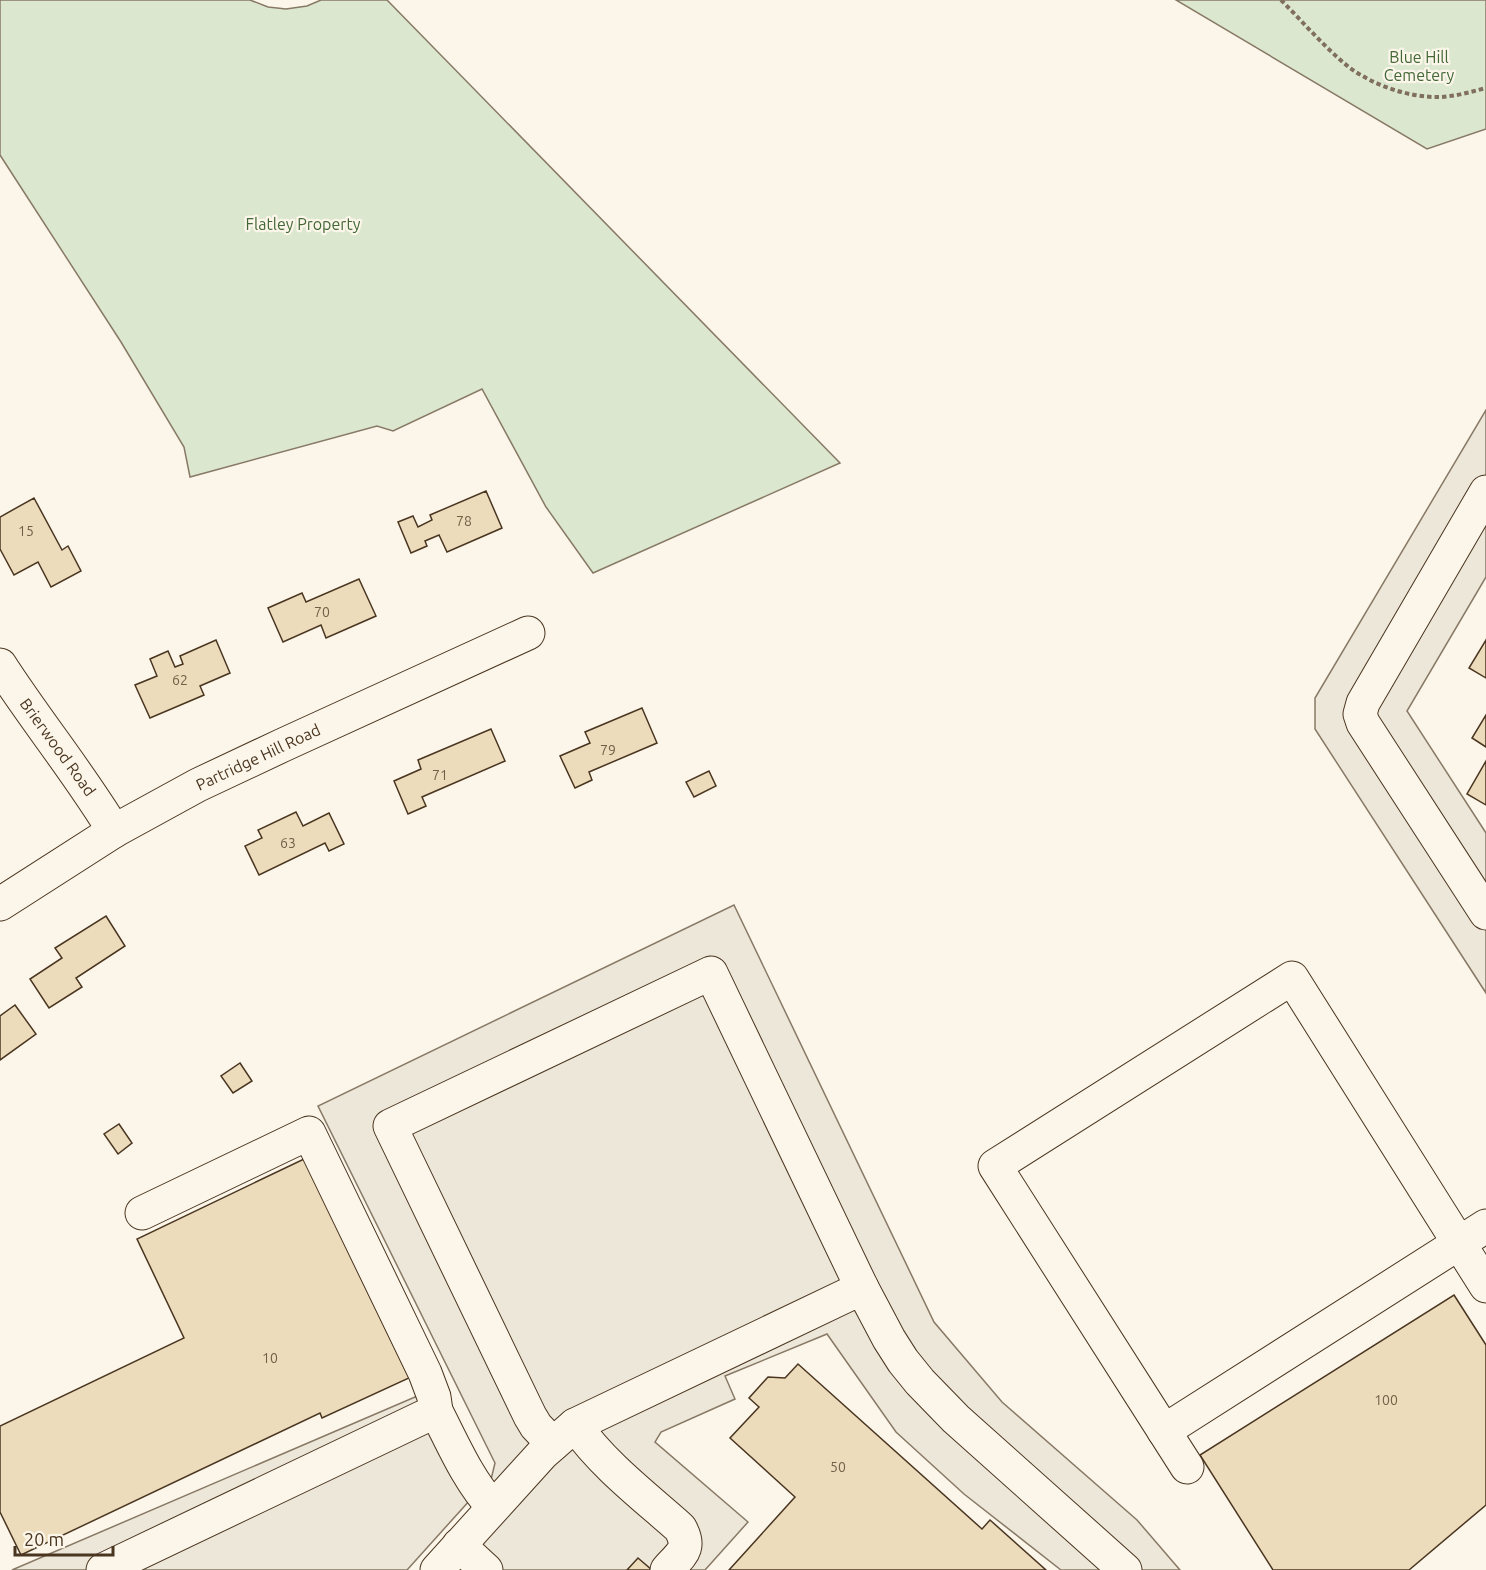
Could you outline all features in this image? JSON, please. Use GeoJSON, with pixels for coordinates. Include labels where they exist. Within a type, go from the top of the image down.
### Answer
{"type":"FeatureCollection","features":[{"type":"Feature","properties":{"kind":"street"},"geometry":{"type":"LineString","coordinates":[[1486,492],[1363,703],[1360,714],[1363,723],[1486,913]]}},
{"type":"Feature","properties":{"kind":"street","name":"Partridge Hill Road"},"geometry":{"type":"LineString","coordinates":[[0,904],[157,806],[239,765],[528,633]]}},
{"type":"Feature","properties":{"kind":"street","name":"Brierwood Road"},"geometry":{"type":"LineString","coordinates":[[0,665],[86,786],[114,831]]}},
{"type":"Feature","properties":{"kind":"street"},"geometry":{"type":"LineString","coordinates":[[667,1570],[684,1549],[686,1542],[680,1528],[603,1459],[584,1438],[536,1426],[390,1126],[711,973],[862,1288],[889,1340],[903,1361],[956,1419],[1125,1570]]}},
{"type":"Feature","properties":{"kind":"street"},"geometry":{"type":"LineString","coordinates":[[1187,1467],[995,1166],[1292,978],[1486,1286]]}},
{"type":"Feature","properties":{"kind":"street"},"geometry":{"type":"LineString","coordinates":[[142,1213],[309,1132],[425,1373],[434,1397],[436,1411],[472,1480],[494,1507]]}},
{"type":"Feature","properties":{"kind":"street"},"geometry":{"type":"LineString","coordinates":[[1164,1431],[1486,1226]]}},
{"type":"Feature","properties":{"kind":"street"},"geometry":{"type":"LineString","coordinates":[[437,1570],[564,1434],[862,1288]]}},
{"type":"Feature","properties":{"kind":"street"},"geometry":{"type":"LineString","coordinates":[[103,1570],[436,1411]]}},
{"type":"Feature","properties":{"kind":"street"},"geometry":{"type":"LineString","coordinates":[[459,1545],[486,1570]]}},
{"type":"Feature","properties":{"kind":"path"},"geometry":{"type":"LineString","coordinates":[[1281,0],[1351,68],[1394,90],[1416,96],[1440,97],[1486,88]]}},
{"type":"Feature","properties":{"kind":"green space","name":"Flatley Property"},"geometry":{"type":"Polygon","coordinates":[[[0,0],[250,0],[268,7],[286,9],[307,6],[321,0],[387,0],[840,463],[593,573],[546,507],[482,389],[393,431],[377,426],[190,477],[184,447],[121,342],[0,155],[0,0]]]}},
{"type":"Feature","properties":{"kind":"green space","name":"Blue Hill Cemetery"},"geometry":{"type":"Polygon","coordinates":[[[1176,0],[1486,0],[1486,129],[1427,149],[1176,0]]]}},
{"type":"Feature","properties":{"kind":"shaded area"},"geometry":{"type":"Polygon","coordinates":[[[1486,410],[1486,577],[1407,711],[1486,833],[1486,993],[1315,729],[1315,698],[1486,410]]]}},
{"type":"Feature","properties":{"kind":"shaded area"},"geometry":{"type":"Polygon","coordinates":[[[734,905],[934,1322],[1002,1402],[1137,1520],[1180,1570],[1061,1570],[964,1494],[896,1432],[827,1334],[725,1376],[735,1399],[661,1432],[655,1442],[748,1522],[705,1570],[469,1570],[495,1463],[318,1106],[734,905]]]}},
{"type":"Feature","properties":{"kind":"shaded area"},"geometry":{"type":"Polygon","coordinates":[[[422,1394],[470,1500],[407,1570],[12,1570],[422,1394]]]}},
{"type":"Feature","properties":{"kind":"building"},"geometry":{"type":"Polygon","coordinates":[[[486,491],[502,528],[447,552],[439,535],[425,541],[427,546],[411,553],[398,522],[413,516],[418,527],[432,520],[430,515],[486,491]]]}},
{"type":"Feature","properties":{"kind":"building"},"geometry":{"type":"Polygon","coordinates":[[[34,498],[62,550],[68,546],[81,571],[51,587],[38,562],[14,575],[0,549],[0,517],[34,498]]]}},
{"type":"Feature","properties":{"kind":"building"},"geometry":{"type":"Polygon","coordinates":[[[359,579],[376,616],[326,638],[321,625],[283,642],[268,608],[302,593],[306,602],[359,579]]]}},
{"type":"Feature","properties":{"kind":"building"},"geometry":{"type":"Polygon","coordinates":[[[216,640],[230,673],[200,686],[204,695],[150,718],[135,685],[157,676],[150,659],[168,651],[175,667],[183,664],[180,656],[216,640]]]}},
{"type":"Feature","properties":{"kind":"building"},"geometry":{"type":"Polygon","coordinates":[[[1486,640],[1486,678],[1469,668],[1486,640]]]}},
{"type":"Feature","properties":{"kind":"building"},"geometry":{"type":"Polygon","coordinates":[[[642,708],[657,743],[589,772],[592,780],[575,788],[560,756],[590,743],[585,732],[642,708]]]}},
{"type":"Feature","properties":{"kind":"building"},"geometry":{"type":"Polygon","coordinates":[[[1486,715],[1486,747],[1472,738],[1486,715]]]}},
{"type":"Feature","properties":{"kind":"building"},"geometry":{"type":"Polygon","coordinates":[[[491,729],[505,761],[422,797],[426,806],[408,814],[394,781],[421,769],[418,760],[491,729]]]}},
{"type":"Feature","properties":{"kind":"building"},"geometry":{"type":"Polygon","coordinates":[[[1486,761],[1486,805],[1467,794],[1486,761]]]}},
{"type":"Feature","properties":{"kind":"building"},"geometry":{"type":"Polygon","coordinates":[[[709,771],[716,786],[694,797],[686,782],[709,771]]]}},
{"type":"Feature","properties":{"kind":"building"},"geometry":{"type":"Polygon","coordinates":[[[296,812],[303,826],[329,813],[344,844],[329,851],[325,843],[259,875],[245,846],[262,838],[258,830],[296,812]]]}},
{"type":"Feature","properties":{"kind":"building"},"geometry":{"type":"Polygon","coordinates":[[[106,916],[125,946],[76,978],[82,987],[49,1008],[30,979],[62,958],[55,948],[106,916]]]}},
{"type":"Feature","properties":{"kind":"building"},"geometry":{"type":"Polygon","coordinates":[[[15,1005],[36,1034],[0,1060],[0,1016],[15,1005]]]}},
{"type":"Feature","properties":{"kind":"building"},"geometry":{"type":"Polygon","coordinates":[[[240,1063],[252,1081],[233,1093],[221,1076],[240,1063]]]}},
{"type":"Feature","properties":{"kind":"building"},"geometry":{"type":"Polygon","coordinates":[[[119,1124],[132,1143],[118,1154],[104,1134],[119,1124]]]}},
{"type":"Feature","properties":{"kind":"building"},"geometry":{"type":"Polygon","coordinates":[[[304,1159],[409,1378],[322,1418],[320,1413],[21,1555],[0,1512],[0,1426],[184,1338],[137,1239],[304,1159]]]}},
{"type":"Feature","properties":{"kind":"building"},"geometry":{"type":"Polygon","coordinates":[[[1454,1295],[1486,1345],[1486,1505],[1409,1570],[1273,1570],[1200,1455],[1454,1295]]]}},
{"type":"Feature","properties":{"kind":"building"},"geometry":{"type":"Polygon","coordinates":[[[798,1364],[982,1529],[990,1520],[1046,1570],[729,1570],[795,1497],[730,1438],[759,1407],[749,1398],[768,1377],[785,1378],[798,1364]]]}},
{"type":"Feature","properties":{"kind":"building"},"geometry":{"type":"Polygon","coordinates":[[[638,1558],[652,1570],[627,1570],[638,1558]]]}}]}
